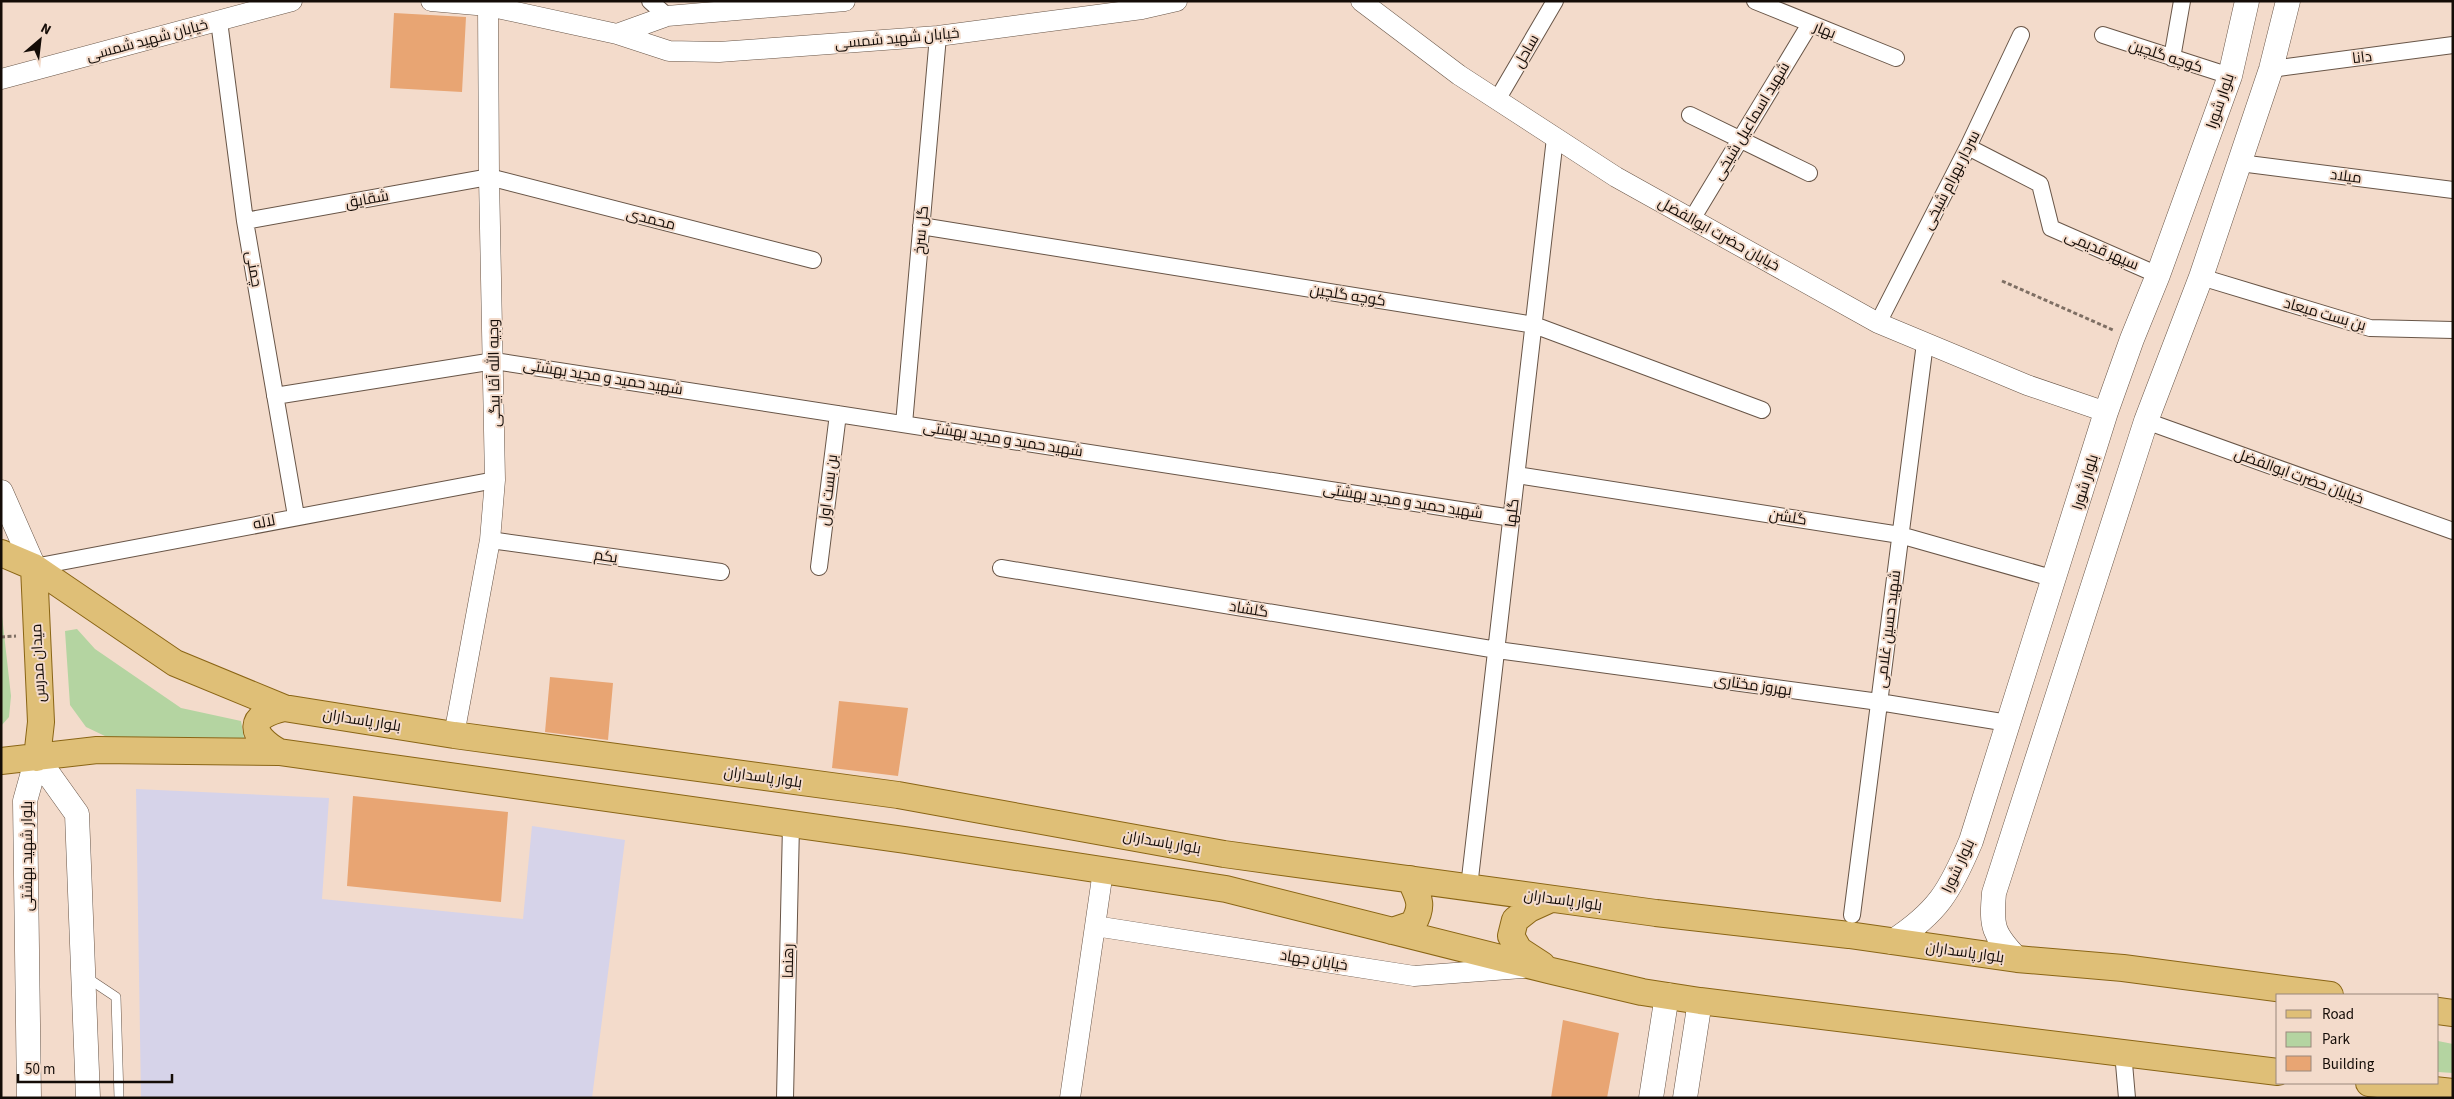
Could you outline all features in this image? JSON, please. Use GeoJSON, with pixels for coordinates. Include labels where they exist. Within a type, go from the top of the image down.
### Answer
{"type":"FeatureCollection","features":[{"type":"Feature","properties":{"kind":"main road","name":"بلوار شورا"},"geometry":{"type":"LineString","coordinates":[[1892,942],[1919,924],[1943,899],[1957,874],[1971,841],[2106,412],[2230,76],[2247,1]]}},
{"type":"Feature","properties":{"kind":"main road"},"geometry":{"type":"LineString","coordinates":[[2017,959],[1999,940],[1992,918],[1994,893],[2146,421],[2202,277],[2271,69],[2288,1]]}},
{"type":"Feature","properties":{"kind":"main road"},"geometry":{"type":"LineString","coordinates":[[1,492],[34,567]]}},
{"type":"Feature","properties":{"kind":"main road"},"geometry":{"type":"LineString","coordinates":[[1,553],[34,567]]}},
{"type":"Feature","properties":{"kind":"main road","name":"بلوار پاسداران"},"geometry":{"type":"LineString","coordinates":[[34,567],[175,664],[284,708],[454,735],[898,795],[1224,854],[2017,959],[2123,968],[2322,994]]}},
{"type":"Feature","properties":{"kind":"main road","name":"میدان مدرس"},"geometry":{"type":"LineString","coordinates":[[34,567],[41,722],[37,758]]}},
{"type":"Feature","properties":{"kind":"main road"},"geometry":{"type":"LineString","coordinates":[[279,752],[264,744],[258,736],[257,728],[265,714],[284,708]]}},
{"type":"Feature","properties":{"kind":"main road"},"geometry":{"type":"LineString","coordinates":[[1,761],[97,750],[279,752],[1226,889],[1642,992],[1700,1001],[2276,1072]]}},
{"type":"Feature","properties":{"kind":"main road"},"geometry":{"type":"LineString","coordinates":[[37,758],[77,814],[88,1098]]}},
{"type":"Feature","properties":{"kind":"main road","name":"بلوار شهید بهشتی"},"geometry":{"type":"LineString","coordinates":[[28,1098],[25,801],[37,758]]}},
{"type":"Feature","properties":{"kind":"main road"},"geometry":{"type":"LineString","coordinates":[[1971,841],[1977,855],[1990,860],[2005,856]]}},
{"type":"Feature","properties":{"kind":"main road"},"geometry":{"type":"LineString","coordinates":[[1392,931],[1413,924],[1420,912],[1419,898],[1410,879]]}},
{"type":"Feature","properties":{"kind":"main road"},"geometry":{"type":"LineString","coordinates":[[1543,969],[1519,950],[1511,936],[1515,920],[1529,909],[1551,898]]}},
{"type":"Feature","properties":{"kind":"main road"},"geometry":{"type":"LineString","coordinates":[[1651,1098],[1667,995]]}},
{"type":"Feature","properties":{"kind":"main road"},"geometry":{"type":"LineString","coordinates":[[1685,1098],[1700,1001]]}},
{"type":"Feature","properties":{"kind":"main road"},"geometry":{"type":"LineString","coordinates":[[2439,1011],[2453,1014]]}},
{"type":"Feature","properties":{"kind":"main road"},"geometry":{"type":"LineString","coordinates":[[2377,1084],[2453,1092]]}},
{"type":"Feature","properties":{"kind":"street","name":"خیابان شهید شمسی"},"geometry":{"type":"LineString","coordinates":[[1,79],[292,1]]}},
{"type":"Feature","properties":{"kind":"street","name":"خیابان شهید شمسی"},"geometry":{"type":"LineString","coordinates":[[430,1],[488,6],[617,34],[670,51],[719,52],[938,36],[1142,9],[1177,1]]}},
{"type":"Feature","properties":{"kind":"street"},"geometry":{"type":"LineString","coordinates":[[650,1],[667,16]]}},
{"type":"Feature","properties":{"kind":"street"},"geometry":{"type":"LineString","coordinates":[[617,34],[667,16],[711,7],[845,1]]}},
{"type":"Feature","properties":{"kind":"street","name":"خیابان حضرت ابوالفضل"},"geometry":{"type":"LineString","coordinates":[[1361,1],[1460,75],[1616,177],[1878,323],[2027,385],[2106,412]]}},
{"type":"Feature","properties":{"kind":"street","name":"ساحل"},"geometry":{"type":"LineString","coordinates":[[1497,100],[1555,1]]}},
{"type":"Feature","properties":{"kind":"street","name":"بهار"},"geometry":{"type":"LineString","coordinates":[[1755,1],[1896,58]]}},
{"type":"Feature","properties":{"kind":"street"},"geometry":{"type":"LineString","coordinates":[[2172,58],[2182,1]]}},
{"type":"Feature","properties":{"kind":"street","name":"وجیه الله آقا بیگی"},"geometry":{"type":"LineString","coordinates":[[454,735],[490,540],[495,480],[489,177],[488,6]]}},
{"type":"Feature","properties":{"kind":"street","name":"چمنی"},"geometry":{"type":"LineString","coordinates":[[219,21],[245,221],[296,516]]}},
{"type":"Feature","properties":{"kind":"street","name":"شهید اسماعیل شیخی"},"geometry":{"type":"LineString","coordinates":[[1692,219],[1810,24]]}},
{"type":"Feature","properties":{"kind":"street","name":"سردار بهرام شیخی"},"geometry":{"type":"LineString","coordinates":[[1878,323],[1968,147],[2021,35]]}},
{"type":"Feature","properties":{"kind":"street","name":"کوچه گلچین"},"geometry":{"type":"LineString","coordinates":[[2103,35],[2230,76]]}},
{"type":"Feature","properties":{"kind":"street","name":"گل سرخ"},"geometry":{"type":"LineString","coordinates":[[904,424],[938,36]]}},
{"type":"Feature","properties":{"kind":"street","name":"دانا"},"geometry":{"type":"LineString","coordinates":[[2271,69],[2453,45]]}},
{"type":"Feature","properties":{"kind":"street"},"geometry":{"type":"LineString","coordinates":[[1690,115],[1808,173]]}},
{"type":"Feature","properties":{"kind":"street","name":"گلها"},"geometry":{"type":"LineString","coordinates":[[1469,887],[1555,138]]}},
{"type":"Feature","properties":{"kind":"street","name":"سپهر قدیمی"},"geometry":{"type":"LineString","coordinates":[[1968,147],[2040,184],[2051,228],[2158,275]]}},
{"type":"Feature","properties":{"kind":"street","name":"میلاد"},"geometry":{"type":"LineString","coordinates":[[2240,163],[2453,190]]}},
{"type":"Feature","properties":{"kind":"street","name":"شقایق"},"geometry":{"type":"LineString","coordinates":[[245,221],[489,177]]}},
{"type":"Feature","properties":{"kind":"street","name":"محمدی"},"geometry":{"type":"LineString","coordinates":[[489,177],[813,260]]}},
{"type":"Feature","properties":{"kind":"street","name":"کوچه گلچین"},"geometry":{"type":"LineString","coordinates":[[921,226],[1534,325],[1762,410]]}},
{"type":"Feature","properties":{"kind":"street","name":"بن بست میعاد"},"geometry":{"type":"LineString","coordinates":[[2202,277],[2370,328],[2453,330]]}},
{"type":"Feature","properties":{"kind":"street","name":"شهید حسین غلامی"},"geometry":{"type":"LineString","coordinates":[[1852,915],[1925,343]]}},
{"type":"Feature","properties":{"kind":"street","name":"شهید حمید و مجید بهشتی"},"geometry":{"type":"LineString","coordinates":[[275,396],[494,361],[1512,518]]}},
{"type":"Feature","properties":{"kind":"street","name":"بن بست اول"},"geometry":{"type":"LineString","coordinates":[[819,567],[838,414]]}},
{"type":"Feature","properties":{"kind":"street","name":"خیابان حضرت ابوالفضل"},"geometry":{"type":"LineString","coordinates":[[2146,421],[2453,531]]}},
{"type":"Feature","properties":{"kind":"street","name":"گلشن"},"geometry":{"type":"LineString","coordinates":[[1517,475],[1900,535],[2055,579]]}},
{"type":"Feature","properties":{"kind":"street","name":"لاله"},"geometry":{"type":"LineString","coordinates":[[34,567],[296,516],[495,480]]}},
{"type":"Feature","properties":{"kind":"street","name":"یکم"},"geometry":{"type":"LineString","coordinates":[[490,540],[721,572]]}},
{"type":"Feature","properties":{"kind":"street","name":"گلشاد"},"geometry":{"type":"LineString","coordinates":[[1001,568],[1497,650]]}},
{"type":"Feature","properties":{"kind":"street","name":"بهروز مختاری"},"geometry":{"type":"LineString","coordinates":[[1497,650],[1879,702],[2008,723]]}},
{"type":"Feature","properties":{"kind":"street","name":"رهنما"},"geometry":{"type":"LineString","coordinates":[[785,1098],[792,825]]}},
{"type":"Feature","properties":{"kind":"street"},"geometry":{"type":"LineString","coordinates":[[1070,1098],[1103,870]]}},
{"type":"Feature","properties":{"kind":"street","name":"خیابان جهاد"},"geometry":{"type":"LineString","coordinates":[[1095,926],[1414,976],[1543,969]]}},
{"type":"Feature","properties":{"kind":"street"},"geometry":{"type":"LineString","coordinates":[[2123,1052],[2127,1098]]}},
{"type":"Feature","properties":{"kind":"lane"},"geometry":{"type":"LineString","coordinates":[[83,975],[116,997],[119,1098]]}},
{"type":"Feature","properties":{"kind":"path"},"geometry":{"type":"LineString","coordinates":[[2002,281],[2132,338]]}},
{"type":"Feature","properties":{"kind":"shaded area"},"geometry":{"type":"Polygon","coordinates":[[[136,789],[329,798],[322,899],[523,919],[532,826],[625,840],[592,1098],[141,1098],[136,789]]]}},
{"type":"Feature","properties":{"kind":"green space"},"geometry":{"type":"Polygon","coordinates":[[[1,607],[11,696],[9,717],[1,726],[1,607]]]}},
{"type":"Feature","properties":{"kind":"green space"},"geometry":{"type":"Polygon","coordinates":[[[77,629],[95,649],[181,708],[241,721],[244,738],[107,737],[86,727],[70,705],[65,631],[77,629]]]}},
{"type":"Feature","properties":{"kind":"green space"},"geometry":{"type":"Polygon","coordinates":[[[2439,1041],[2453,1044],[2453,1073],[2439,1072],[2439,1041]]]}},
{"type":"Feature","properties":{"kind":"building"},"geometry":{"type":"Polygon","coordinates":[[[394,13],[466,17],[462,92],[390,88],[394,13]]]}},
{"type":"Feature","properties":{"kind":"building"},"geometry":{"type":"Polygon","coordinates":[[[550,677],[613,683],[608,740],[545,732],[550,677]]]}},
{"type":"Feature","properties":{"kind":"building"},"geometry":{"type":"Polygon","coordinates":[[[839,701],[908,708],[898,776],[832,768],[839,701]]]}},
{"type":"Feature","properties":{"kind":"building"},"geometry":{"type":"Polygon","coordinates":[[[353,796],[508,812],[501,902],[347,886],[353,796]]]}},
{"type":"Feature","properties":{"kind":"building"},"geometry":{"type":"Polygon","coordinates":[[[1563,1020],[1619,1033],[1607,1098],[1551,1098],[1563,1020]]]}}]}
